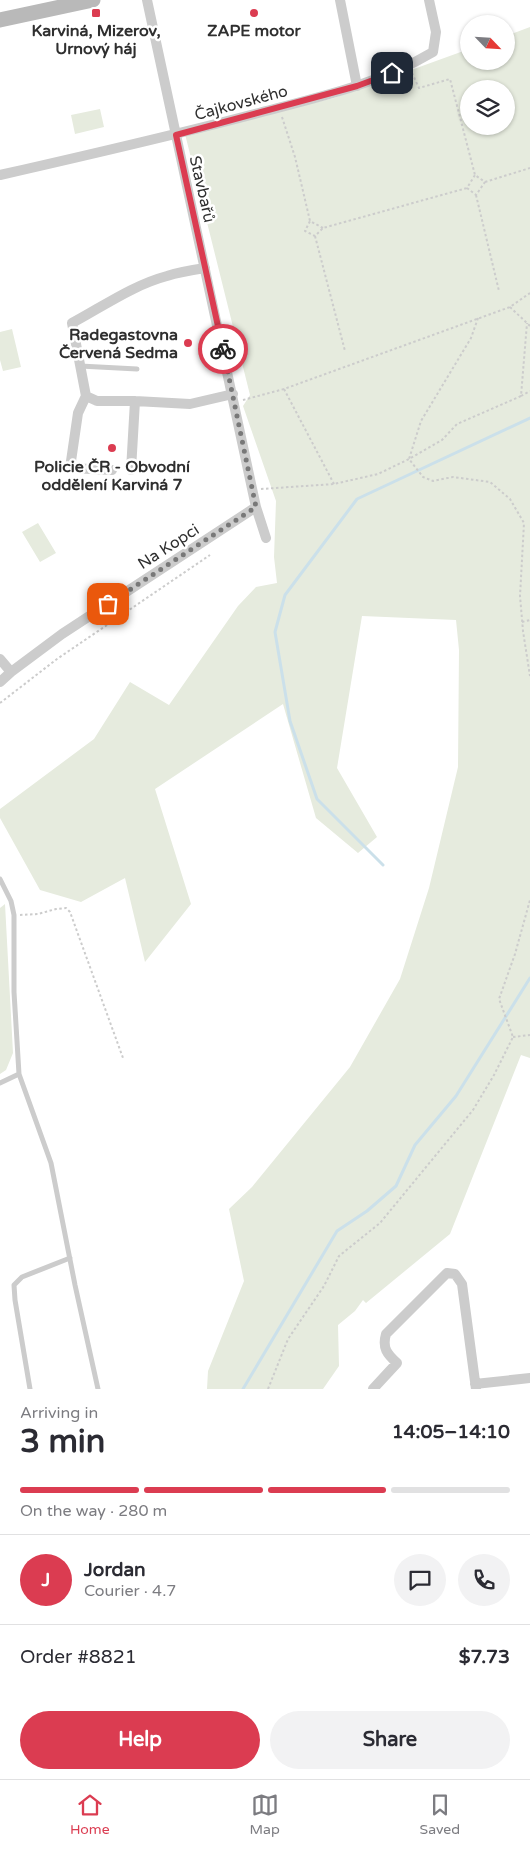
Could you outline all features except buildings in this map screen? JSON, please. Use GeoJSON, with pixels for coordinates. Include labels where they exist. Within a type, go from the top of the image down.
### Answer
{"type":"FeatureCollection","features":[{"type":"Feature","properties":{"kind":"street"},"geometry":{"type":"LineString","coordinates":[[0,20],[93,0]]}},
{"type":"Feature","properties":{"kind":"street","name":"Stavbařů"},"geometry":{"type":"LineString","coordinates":[[148,0],[252,490],[266,538]]}},
{"type":"Feature","properties":{"kind":"street"},"geometry":{"type":"LineString","coordinates":[[340,0],[357,86]]}},
{"type":"Feature","properties":{"kind":"street","name":"Čajkovského"},"geometry":{"type":"LineString","coordinates":[[0,175],[176,135],[357,86],[410,66],[433,52],[436,32],[429,0]]}},
{"type":"Feature","properties":{"kind":"street"},"geometry":{"type":"LineString","coordinates":[[112,470],[70,468],[78,414],[86,396],[72,323],[148,283],[166,276],[205,268]]}},
{"type":"Feature","properties":{"kind":"street"},"geometry":{"type":"LineString","coordinates":[[86,396],[97,401],[135,400],[190,404],[233,398]]}},
{"type":"Feature","properties":{"kind":"street"},"geometry":{"type":"LineString","coordinates":[[131,470],[135,400]]}},
{"type":"Feature","properties":{"kind":"street","name":"Na Kopci"},"geometry":{"type":"LineString","coordinates":[[0,682],[62,634],[256,507]]}},
{"type":"Feature","properties":{"kind":"street"},"geometry":{"type":"LineString","coordinates":[[0,659],[11,672]]}},
{"type":"Feature","properties":{"kind":"street"},"geometry":{"type":"LineString","coordinates":[[373,1389],[397,1364],[386,1354],[383,1344],[386,1334],[448,1273],[455,1274],[462,1284],[476,1386],[530,1378]]}},
{"type":"Feature","properties":{"kind":"lane"},"geometry":{"type":"LineString","coordinates":[[80,366],[137,369]]}},
{"type":"Feature","properties":{"kind":"lane"},"geometry":{"type":"LineString","coordinates":[[0,880],[11,901],[14,915],[14,992],[19,1074],[51,1163],[98,1389]]}},
{"type":"Feature","properties":{"kind":"lane"},"geometry":{"type":"LineString","coordinates":[[0,1083],[19,1074]]}},
{"type":"Feature","properties":{"kind":"lane"},"geometry":{"type":"LineString","coordinates":[[30,1389],[14,1285],[22,1277],[70,1258]]}},
{"type":"Feature","properties":{"kind":"path"},"geometry":{"type":"LineString","coordinates":[[410,66],[419,88],[450,79],[475,175],[485,182]]}},
{"type":"Feature","properties":{"kind":"path"},"geometry":{"type":"LineString","coordinates":[[280,107],[295,157],[310,221],[305,231],[315,236],[345,351]]}},
{"type":"Feature","properties":{"kind":"path"},"geometry":{"type":"LineString","coordinates":[[476,195],[485,182],[530,168]]}},
{"type":"Feature","properties":{"kind":"path"},"geometry":{"type":"LineString","coordinates":[[315,236],[323,228],[467,188],[475,175]]}},
{"type":"Feature","properties":{"kind":"path"},"geometry":{"type":"LineString","coordinates":[[467,188],[476,195],[499,291]]}},
{"type":"Feature","properties":{"kind":"path"},"geometry":{"type":"LineString","coordinates":[[310,221],[323,228]]}},
{"type":"Feature","properties":{"kind":"path"},"geometry":{"type":"LineString","coordinates":[[233,398],[284,389],[510,307],[530,293]]}},
{"type":"Feature","properties":{"kind":"path"},"geometry":{"type":"LineString","coordinates":[[510,307],[530,326]]}},
{"type":"Feature","properties":{"kind":"path"},"geometry":{"type":"LineString","coordinates":[[409,459],[421,421],[471,338],[478,318]]}},
{"type":"Feature","properties":{"kind":"path"},"geometry":{"type":"LineString","coordinates":[[521,396],[527,323]]}},
{"type":"Feature","properties":{"kind":"path"},"geometry":{"type":"LineString","coordinates":[[284,389],[334,484]]}},
{"type":"Feature","properties":{"kind":"path"},"geometry":{"type":"LineString","coordinates":[[252,490],[334,484],[378,474],[442,440],[457,424],[530,391]]}},
{"type":"Feature","properties":{"kind":"path"},"geometry":{"type":"LineString","coordinates":[[409,459],[423,477],[433,480],[453,477],[490,482],[510,499],[524,523],[520,596],[530,676]]}},
{"type":"Feature","properties":{"kind":"path"},"geometry":{"type":"LineString","coordinates":[[0,703],[57,659],[210,556]]}},
{"type":"Feature","properties":{"kind":"path"},"geometry":{"type":"LineString","coordinates":[[522,622],[530,620]]}},
{"type":"Feature","properties":{"kind":"path"},"geometry":{"type":"LineString","coordinates":[[268,1389],[288,1339],[324,1286],[340,1256],[380,1223],[467,1117],[494,1075],[513,1037],[499,999],[530,900]]}},
{"type":"Feature","properties":{"kind":"path"},"geometry":{"type":"LineString","coordinates":[[14,915],[38,914],[56,908],[66,908],[70,912],[123,1058]]}},
{"type":"Feature","properties":{"kind":"path"},"geometry":{"type":"LineString","coordinates":[[513,1037],[530,1035]]}},
{"type":"Feature","properties":{"kind":"shaded area"},"geometry":{"type":"Polygon","coordinates":[[[530,27],[530,1058],[521,1055],[450,1234],[366,1303],[363,1300],[355,1311],[338,1325],[339,1366],[323,1389],[207,1389],[208,1371],[244,1281],[229,1209],[252,1187],[350,1067],[400,979],[429,888],[458,767],[459,650],[456,620],[362,616],[337,768],[377,837],[358,853],[316,818],[283,704],[155,789],[191,904],[145,962],[125,878],[81,902],[40,890],[0,818],[0,809],[94,739],[130,682],[169,705],[238,606],[256,587],[277,583],[274,557],[276,501],[243,406],[250,395],[185,134],[334,98],[460,52],[460,70],[515,70],[515,33],[530,27]]]}},
{"type":"Feature","properties":{"kind":"shaded area"},"geometry":{"type":"Polygon","coordinates":[[[100,109],[104,127],[75,134],[71,115],[100,109]]]}},
{"type":"Feature","properties":{"kind":"shaded area"},"geometry":{"type":"Polygon","coordinates":[[[12,329],[21,367],[3,371],[0,360],[0,332],[12,329]]]}},
{"type":"Feature","properties":{"kind":"shaded area"},"geometry":{"type":"Polygon","coordinates":[[[38,523],[56,553],[40,562],[22,532],[38,523]]]}},
{"type":"Feature","properties":{"kind":"shaded area"},"geometry":{"type":"Polygon","coordinates":[[[5,904],[13,1053],[6,1070],[0,1074],[0,908],[5,904]]]}},
{"type":"Feature","properties":{"kind":"waterway"},"geometry":{"type":"LineString","coordinates":[[383,865],[317,799],[290,721],[275,632],[285,595],[357,499],[530,418]]}},
{"type":"Feature","properties":{"kind":"waterway"},"geometry":{"type":"LineString","coordinates":[[243,1389],[337,1231],[367,1211],[396,1186],[415,1145],[456,1096],[530,978]]}},
{"type":"Feature","properties":{"kind":"way so far"},"geometry":{"type":"LineString","coordinates":[[108,604],[256,507],[223,349]]}},
{"type":"Feature","properties":{"kind":"place","name":"Karviná, Mizerov, Urnový háj"},"geometry":{"type":"Point","coordinates":[96,13]}},
{"type":"Feature","properties":{"kind":"place","name":"ZAPE motor"},"geometry":{"type":"Point","coordinates":[254,13]}},
{"type":"Feature","properties":{"kind":"place","name":"Radegastovna Červená Sedma"},"geometry":{"type":"Point","coordinates":[188,343]}},
{"type":"Feature","properties":{"kind":"place","name":"Policie ČR - Obvodní oddělení Karviná 7"},"geometry":{"type":"Point","coordinates":[112,448]}},
{"type":"Feature","properties":{"kind":"route"},"geometry":{"type":"LineString","coordinates":[[223,349],[176,135],[357,86],[392,73]]}}]}
